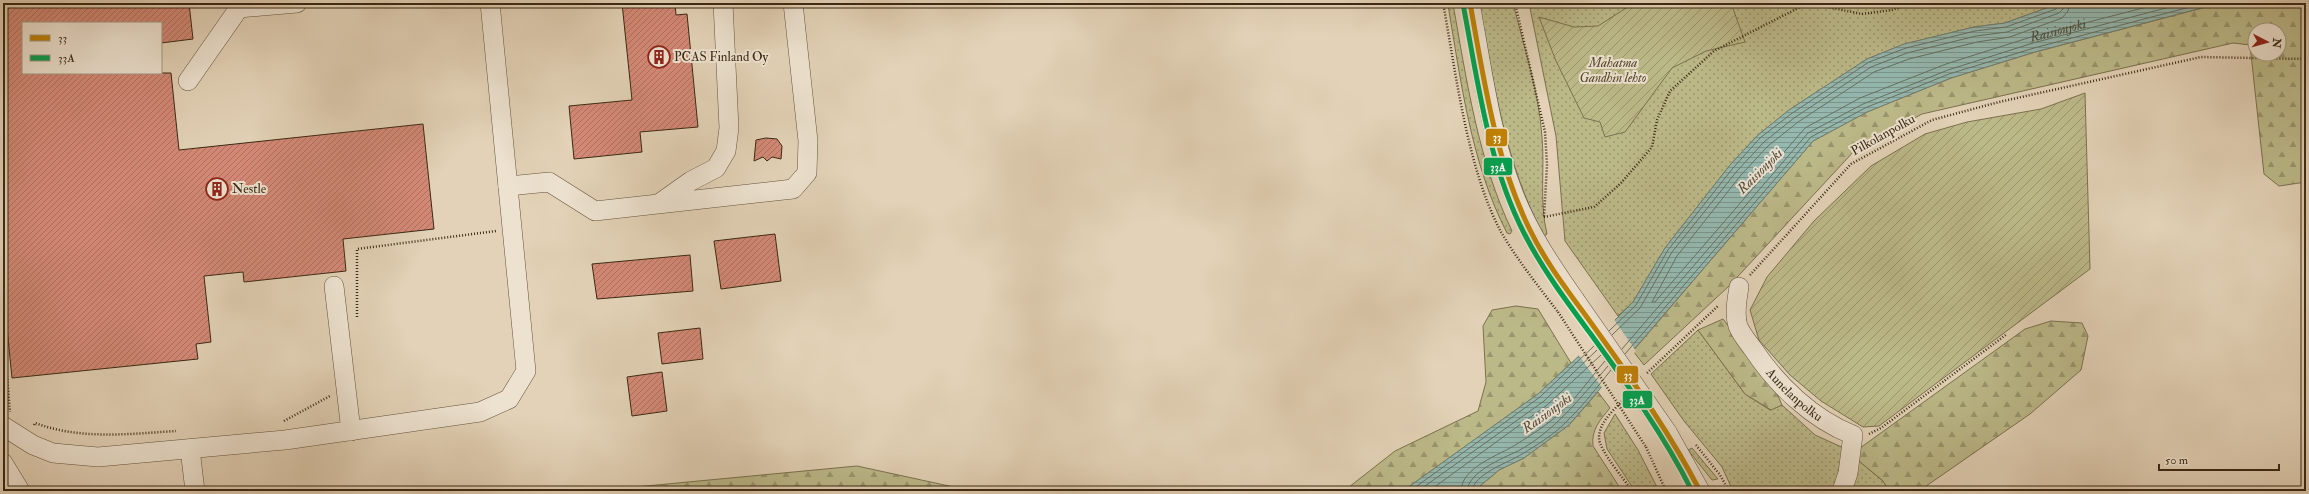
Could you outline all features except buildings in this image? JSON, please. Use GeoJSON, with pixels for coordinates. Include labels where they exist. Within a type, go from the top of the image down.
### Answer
{"type":"FeatureCollection","features":[{"type":"Feature","properties":{"kind":"street"},"geometry":{"type":"LineString","coordinates":[[188,81],[239,8],[296,3]]}},
{"type":"Feature","properties":{"kind":"street"},"geometry":{"type":"LineString","coordinates":[[13,432],[53,453],[98,457],[285,440],[351,431],[480,412],[509,399],[526,371],[490,3]]}},
{"type":"Feature","properties":{"kind":"street"},"geometry":{"type":"LineString","coordinates":[[659,204],[691,181],[716,168],[726,152],[728,128],[724,3]]}},
{"type":"Feature","properties":{"kind":"street"},"geometry":{"type":"LineString","coordinates":[[508,186],[549,182],[595,210],[793,189],[807,174],[808,141],[794,3]]}},
{"type":"Feature","properties":{"kind":"street"},"geometry":{"type":"LineString","coordinates":[[1470,3],[1492,121],[1514,195],[1530,231],[1575,300],[1667,432],[1700,491]]}},
{"type":"Feature","properties":{"kind":"street"},"geometry":{"type":"LineString","coordinates":[[334,286],[351,431]]}},
{"type":"Feature","properties":{"kind":"street","name":"Aunelanpolku"},"geometry":{"type":"LineString","coordinates":[[1739,286],[1737,303],[1738,326],[1765,367],[1787,391],[1820,418],[1854,435]]}},
{"type":"Feature","properties":{"kind":"street"},"geometry":{"type":"LineString","coordinates":[[1842,491],[1848,473],[1854,435]]}},
{"type":"Feature","properties":{"kind":"street"},"geometry":{"type":"LineString","coordinates":[[190,449],[195,491]]}},
{"type":"Feature","properties":{"kind":"street"},"geometry":{"type":"LineString","coordinates":[[3,463],[20,491]]}},
{"type":"Feature","properties":{"kind":"path"},"geometry":{"type":"LineString","coordinates":[[1515,3],[1545,132],[1547,165],[1544,217],[1546,222]]}},
{"type":"Feature","properties":{"kind":"path"},"geometry":{"type":"LineString","coordinates":[[1544,217],[1594,207],[1621,183],[1652,147],[1657,120],[1670,91],[1714,51],[1808,3],[1862,14],[1892,10],[1913,3]]}},
{"type":"Feature","properties":{"kind":"path","name":"Pilkolanpolku"},"geometry":{"type":"LineString","coordinates":[[1644,377],[1739,286],[1851,164],[1932,120],[1999,102],[2201,58],[2306,59]]}},
{"type":"Feature","properties":{"kind":"path"},"geometry":{"type":"LineString","coordinates":[[356,322],[357,249],[512,229]]}},
{"type":"Feature","properties":{"kind":"path"},"geometry":{"type":"LineString","coordinates":[[1558,312],[1646,447],[1666,491]]}},
{"type":"Feature","properties":{"kind":"path"},"geometry":{"type":"LineString","coordinates":[[3,328],[13,432],[35,422],[51,429],[87,435],[183,430]]}},
{"type":"Feature","properties":{"kind":"path"},"geometry":{"type":"LineString","coordinates":[[1854,435],[1867,435],[1881,428],[2007,334]]}},
{"type":"Feature","properties":{"kind":"path"},"geometry":{"type":"LineString","coordinates":[[278,425],[345,389]]}},
{"type":"Feature","properties":{"kind":"path"},"geometry":{"type":"LineString","coordinates":[[1628,394],[1607,418],[1599,439],[1602,448],[1632,491]]}},
{"type":"Feature","properties":{"kind":"path"},"geometry":{"type":"LineString","coordinates":[[1693,441],[1720,476],[1729,491]]}},
{"type":"Feature","properties":{"kind":"green space"},"geometry":{"type":"Polygon","coordinates":[[[1479,3],[1513,3],[1538,103],[1543,149],[1543,210],[1547,234],[1544,236],[1531,209],[1510,152],[1502,122],[1479,3]]]}},
{"type":"Feature","properties":{"kind":"green space"},"geometry":{"type":"Polygon","coordinates":[[[1529,3],[2060,3],[2005,23],[1974,27],[1905,44],[1867,59],[1789,110],[1758,135],[1730,165],[1665,248],[1633,302],[1618,316],[1565,241],[1556,136],[1529,3]]]}},
{"type":"Feature","properties":{"kind":"green space","name":"Mahatma Gandhin lehto"},"geometry":{"type":"Polygon","coordinates":[[[1634,3],[1731,3],[1745,42],[1706,51],[1672,68],[1625,132],[1605,137],[1600,122],[1584,118],[1556,61],[1539,17],[1574,27],[1598,26],[1634,3]]]}},
{"type":"Feature","properties":{"kind":"green space"},"geometry":{"type":"Polygon","coordinates":[[[2256,3],[2306,3],[2306,182],[2279,186],[2264,174],[2252,62],[2287,62],[2287,22],[2247,22],[2247,45],[2233,43],[1922,114],[1856,149],[1729,286],[1644,365],[1633,351],[1813,141],[1867,112],[1951,78],[2035,52],[2210,6],[2256,3]]]}},
{"type":"Feature","properties":{"kind":"green space"},"geometry":{"type":"Polygon","coordinates":[[[1453,4],[1463,62],[1482,149],[1490,177],[1512,231],[1510,234],[1507,233],[1484,179],[1469,122],[1448,5],[1453,4]]]}},
{"type":"Feature","properties":{"kind":"green space"},"geometry":{"type":"Polygon","coordinates":[[[2085,93],[2090,269],[1879,426],[1863,427],[1821,401],[1790,375],[1759,340],[1750,310],[1767,277],[1814,221],[1871,166],[1925,134],[1967,122],[2041,109],[2085,93]]]}},
{"type":"Feature","properties":{"kind":"green space"},"geometry":{"type":"Polygon","coordinates":[[[1516,306],[1538,309],[1571,363],[1538,394],[1403,491],[1344,491],[1395,451],[1478,411],[1486,382],[1483,326],[1492,310],[1516,306]]]}},
{"type":"Feature","properties":{"kind":"green space"},"geometry":{"type":"Polygon","coordinates":[[[1723,319],[1773,384],[1782,405],[1771,410],[1745,394],[1698,330],[1723,319]]]}},
{"type":"Feature","properties":{"kind":"green space"},"geometry":{"type":"Polygon","coordinates":[[[2051,321],[2082,323],[2088,336],[2081,370],[2030,414],[1919,491],[1890,491],[1882,480],[1854,457],[1860,448],[2025,329],[2051,321]]]}},
{"type":"Feature","properties":{"kind":"green space"},"geometry":{"type":"Polygon","coordinates":[[[1698,330],[1745,394],[1770,410],[1782,405],[1815,435],[1846,449],[1839,478],[1833,491],[1733,491],[1722,467],[1684,421],[1651,374],[1698,330]]]}},
{"type":"Feature","properties":{"kind":"green space"},"geometry":{"type":"Polygon","coordinates":[[[1598,392],[1610,408],[1595,430],[1593,435],[1593,446],[1622,491],[1474,491],[1499,470],[1524,458],[1569,425],[1598,392]]]}},
{"type":"Feature","properties":{"kind":"green space"},"geometry":{"type":"Polygon","coordinates":[[[1615,414],[1638,450],[1659,491],[1635,491],[1607,449],[1604,433],[1615,414]]]}},
{"type":"Feature","properties":{"kind":"green space"},"geometry":{"type":"Polygon","coordinates":[[[1692,448],[1718,479],[1712,480],[1688,450],[1692,448]]]}},
{"type":"Feature","properties":{"kind":"green space"},"geometry":{"type":"Polygon","coordinates":[[[1854,457],[1882,480],[1890,491],[1846,491],[1854,457]]]}},
{"type":"Feature","properties":{"kind":"green space"},"geometry":{"type":"Polygon","coordinates":[[[857,466],[972,491],[593,491],[857,466]]]}},
{"type":"Feature","properties":{"kind":"water","name":"Raisionjoki"},"geometry":{"type":"Polygon","coordinates":[[[2060,3],[2256,3],[2209,6],[2035,52],[1951,78],[1867,112],[1813,141],[1569,425],[1524,458],[1499,470],[1474,491],[1403,491],[1538,394],[1582,353],[1633,302],[1665,248],[1730,165],[1758,135],[1789,110],[1867,59],[1904,44],[1974,27],[2005,23],[2060,3]]]}},
{"type":"Feature","properties":{"kind":"pier"},"geometry":{"type":"Polygon","coordinates":[[[1613,318],[1636,351],[1603,389],[1578,354],[1613,318]]]}},
{"type":"Feature","properties":{"kind":"transit line","name":"33"},"geometry":{"type":"LineString","coordinates":[[1470,3],[1486,90],[1499,147],[1518,203],[1530,230],[1553,270],[1652,410],[1689,470],[1700,491]]}},
{"type":"Feature","properties":{"kind":"transit line","name":"33A"},"geometry":{"type":"LineString","coordinates":[[1463,4],[1479,93],[1493,151],[1512,208],[1540,261],[1644,410],[1681,470],[1692,491]]}},
{"type":"Feature","properties":{"kind":"place","name":"PCAS Finland Oy"},"geometry":{"type":"Point","coordinates":[659,57]}},
{"type":"Feature","properties":{"kind":"place","name":"Nestle"},"geometry":{"type":"Point","coordinates":[217,189]}}]}
